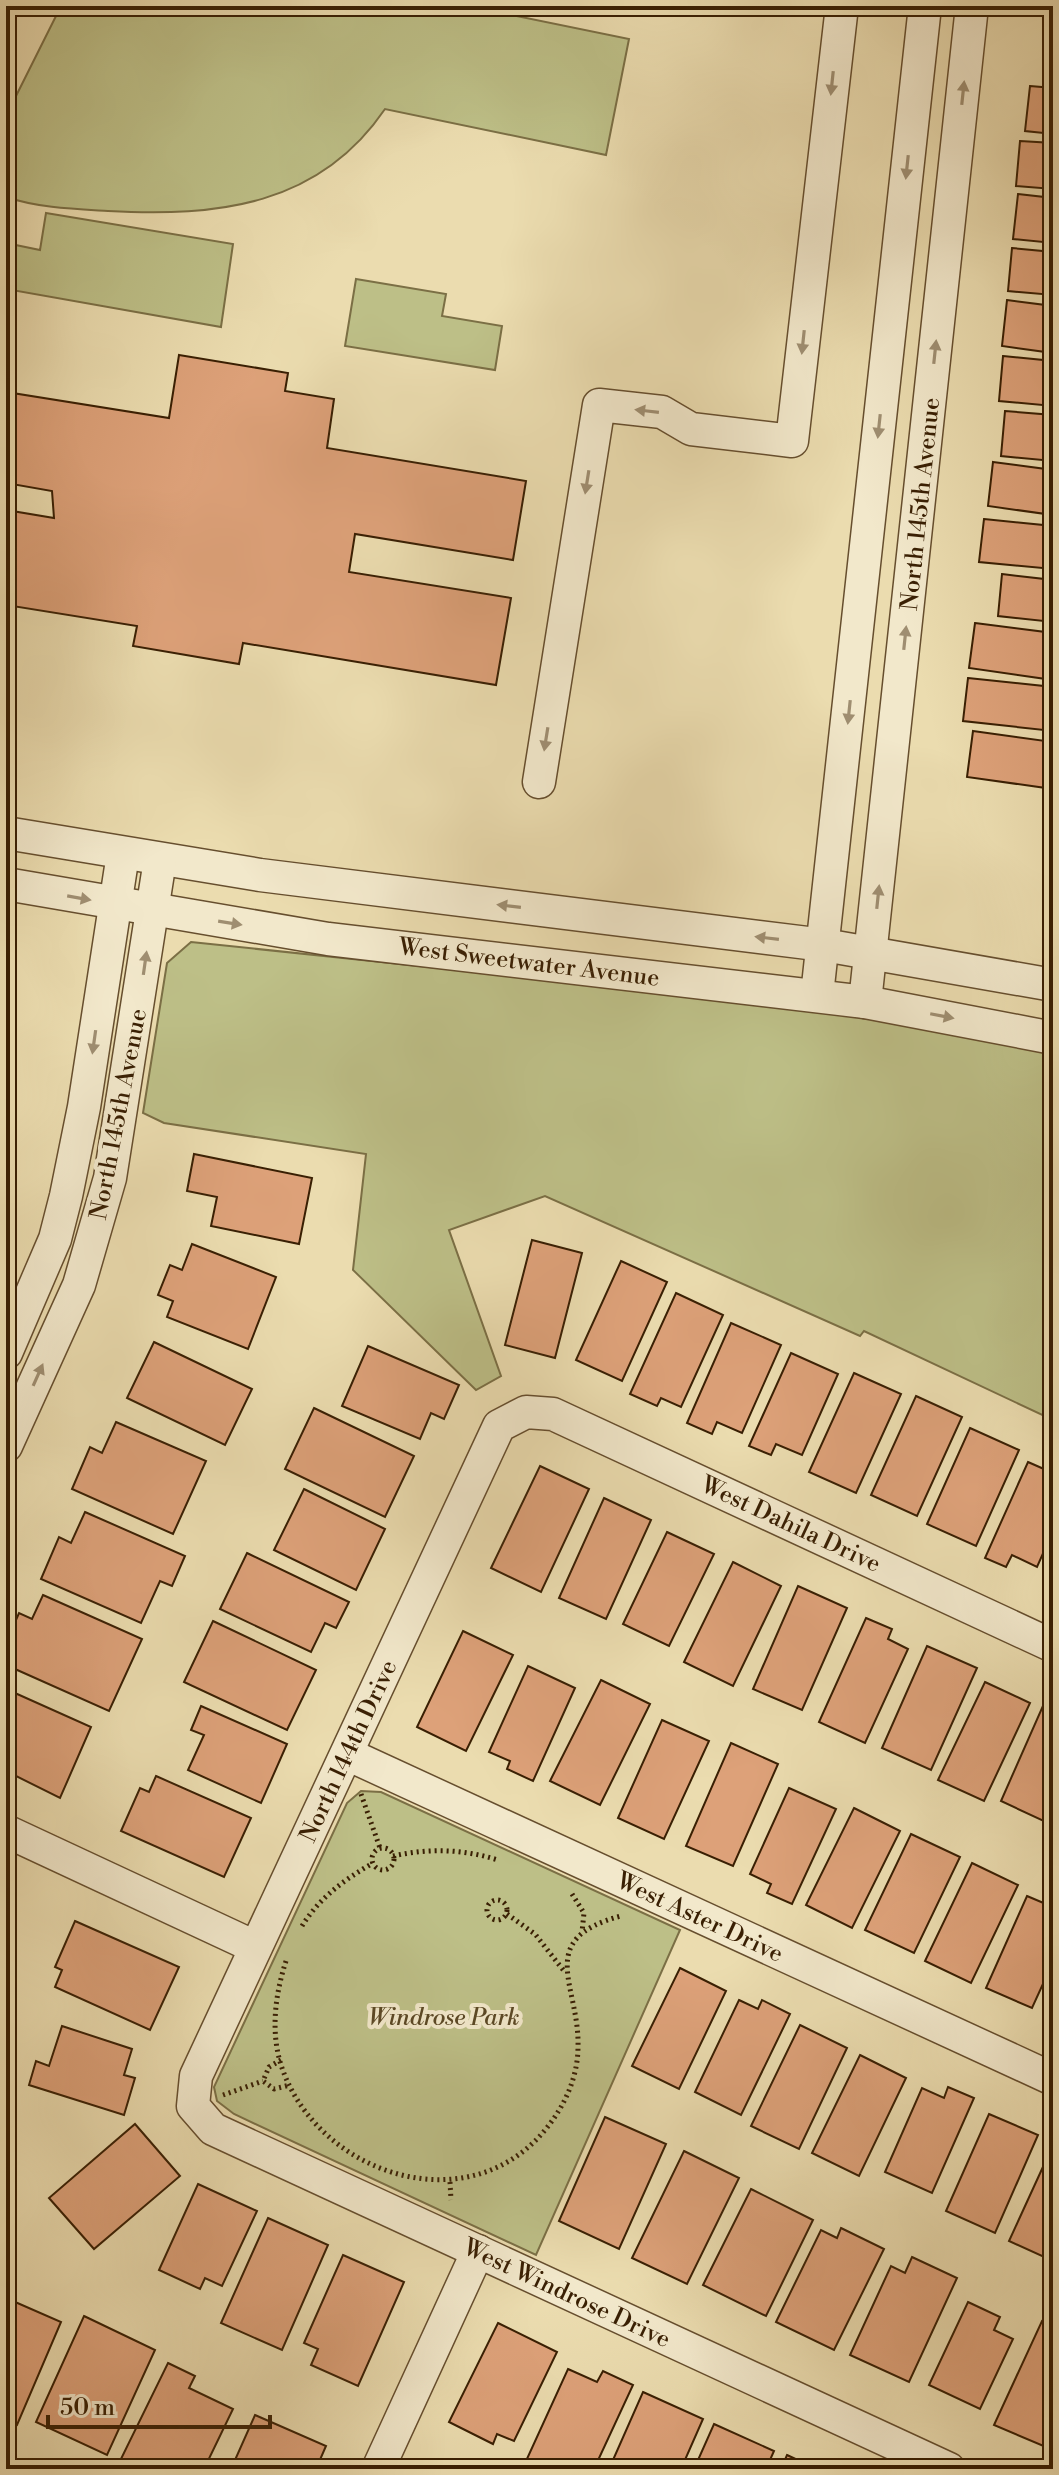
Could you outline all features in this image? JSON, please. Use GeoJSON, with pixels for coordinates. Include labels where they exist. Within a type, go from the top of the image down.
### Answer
{"type":"FeatureCollection","features":[{"type":"Feature","properties":{"kind":"street"},"geometry":{"type":"LineString","coordinates":[[539,782],[599,405],[662,412],[691,429],[792,441],[842,6]]}},
{"type":"Feature","properties":{"kind":"street","name":"North 145th Avenue"},"geometry":{"type":"LineString","coordinates":[[817,995],[925,6]]}},
{"type":"Feature","properties":{"kind":"street","name":"North 145th Avenue"},"geometry":{"type":"LineString","coordinates":[[865,1002],[972,6]]}},
{"type":"Feature","properties":{"kind":"street"},"geometry":{"type":"LineString","coordinates":[[6,833],[160,860],[824,945],[1053,985]]}},
{"type":"Feature","properties":{"kind":"street","name":"North 145th Avenue"},"geometry":{"type":"LineString","coordinates":[[6,1353],[55,1239],[66,1196],[84,1107],[123,854]]}},
{"type":"Feature","properties":{"kind":"street","name":"North 145th Avenue"},"geometry":{"type":"LineString","coordinates":[[6,1446],[79,1285],[90,1253],[113,1165],[160,860]]}},
{"type":"Feature","properties":{"kind":"street","name":"West Sweetwater Avenue"},"geometry":{"type":"LineString","coordinates":[[6,884],[328,939],[865,1002],[1053,1038]]}},
{"type":"Feature","properties":{"kind":"street","name":"West Dahila Drive"},"geometry":{"type":"LineString","coordinates":[[526,1412],[553,1414],[1053,1646]]}},
{"type":"Feature","properties":{"kind":"street","name":"North 144th Drive"},"geometry":{"type":"LineString","coordinates":[[193,2106],[196,2076],[499,1426],[526,1412]]}},
{"type":"Feature","properties":{"kind":"street","name":"West Aster Drive"},"geometry":{"type":"LineString","coordinates":[[347,1754],[1053,2079]]}},
{"type":"Feature","properties":{"kind":"street"},"geometry":{"type":"LineString","coordinates":[[6,1831],[255,1947]]}},
{"type":"Feature","properties":{"kind":"street","name":"West Windrose Drive"},"geometry":{"type":"LineString","coordinates":[[193,2106],[213,2129],[949,2469]]}},
{"type":"Feature","properties":{"kind":"street"},"geometry":{"type":"LineString","coordinates":[[378,2469],[478,2251]]}},
{"type":"Feature","properties":{"kind":"path"},"geometry":{"type":"LineString","coordinates":[[358,1789],[380,1849]]}},
{"type":"Feature","properties":{"kind":"path"},"geometry":{"type":"LineString","coordinates":[[373,1863],[373,1856],[380,1849],[387,1849],[393,1856]]}},
{"type":"Feature","properties":{"kind":"path"},"geometry":{"type":"LineString","coordinates":[[393,1856],[448,1850],[472,1852],[507,1863]]}},
{"type":"Feature","properties":{"kind":"path"},"geometry":{"type":"LineString","coordinates":[[373,1863],[385,1869],[391,1866],[393,1856]]}},
{"type":"Feature","properties":{"kind":"path"},"geometry":{"type":"LineString","coordinates":[[300,1930],[312,1910],[342,1881],[373,1863]]}},
{"type":"Feature","properties":{"kind":"path"},"geometry":{"type":"LineString","coordinates":[[572,1894],[584,1913],[582,1932]]}},
{"type":"Feature","properties":{"kind":"path"},"geometry":{"type":"LineString","coordinates":[[289,1951],[279,1984],[275,2026],[281,2060],[290,2085],[304,2107],[338,2146],[403,2177],[450,2182],[492,2171],[522,2154],[562,2106],[574,2074],[578,2049],[576,2011],[565,1972],[535,1934],[507,1914],[506,1904],[501,1900],[491,1901],[487,1906],[488,1916],[494,1920],[507,1914]]}},
{"type":"Feature","properties":{"kind":"path"},"geometry":{"type":"LineString","coordinates":[[565,1972],[570,1948],[582,1932],[597,1922],[621,1916]]}},
{"type":"Feature","properties":{"kind":"path"},"geometry":{"type":"LineString","coordinates":[[281,2060],[269,2067],[263,2081],[274,2089],[290,2085]]}},
{"type":"Feature","properties":{"kind":"path"},"geometry":{"type":"LineString","coordinates":[[450,2182],[451,2200]]}},
{"type":"Feature","properties":{"kind":"green space"},"geometry":{"type":"Polygon","coordinates":[[[61,6],[468,6],[629,39],[606,155],[385,109],[359,141],[329,167],[263,199],[188,211],[95,210],[44,206],[6,197],[6,116],[61,6]]]}},
{"type":"Feature","properties":{"kind":"green space"},"geometry":{"type":"Polygon","coordinates":[[[46,213],[233,244],[221,327],[6,289],[6,243],[40,250],[46,213]]]}},
{"type":"Feature","properties":{"kind":"green space"},"geometry":{"type":"Polygon","coordinates":[[[356,279],[446,294],[442,316],[502,326],[495,370],[345,346],[356,279]]]}},
{"type":"Feature","properties":{"kind":"green space"},"geometry":{"type":"Polygon","coordinates":[[[191,942],[838,1010],[1053,1048],[1053,1420],[864,1331],[860,1336],[545,1196],[449,1230],[501,1376],[476,1390],[353,1270],[366,1154],[164,1123],[143,1113],[167,963],[191,942]]]}},
{"type":"Feature","properties":{"kind":"green space","name":"Windrose Park"},"geometry":{"type":"Polygon","coordinates":[[[361,1791],[381,1792],[680,1930],[536,2255],[234,2114],[217,2101],[214,2087],[347,1803],[361,1791]]]}},
{"type":"Feature","properties":{"kind":"building"},"geometry":{"type":"Polygon","coordinates":[[[1030,86],[1053,88],[1053,134],[1025,131],[1030,86]]]}},
{"type":"Feature","properties":{"kind":"building"},"geometry":{"type":"Polygon","coordinates":[[[1020,141],[1053,143],[1053,189],[1016,186],[1020,141]]]}},
{"type":"Feature","properties":{"kind":"building"},"geometry":{"type":"Polygon","coordinates":[[[1018,194],[1053,198],[1053,243],[1013,239],[1018,194]]]}},
{"type":"Feature","properties":{"kind":"building"},"geometry":{"type":"Polygon","coordinates":[[[1012,248],[1053,252],[1053,295],[1008,291],[1012,248]]]}},
{"type":"Feature","properties":{"kind":"building"},"geometry":{"type":"Polygon","coordinates":[[[1007,300],[1053,306],[1053,353],[1002,346],[1007,300]]]}},
{"type":"Feature","properties":{"kind":"building"},"geometry":{"type":"Polygon","coordinates":[[[179,355],[288,373],[285,391],[334,399],[327,448],[526,481],[513,560],[355,534],[349,572],[511,598],[496,685],[243,643],[239,664],[133,646],[137,626],[6,605],[6,510],[54,518],[52,491],[6,483],[6,392],[169,418],[179,355]]]}},
{"type":"Feature","properties":{"kind":"building"},"geometry":{"type":"Polygon","coordinates":[[[1003,356],[1053,361],[1053,406],[999,401],[1003,356]]]}},
{"type":"Feature","properties":{"kind":"building"},"geometry":{"type":"Polygon","coordinates":[[[1005,411],[1053,415],[1053,461],[1001,456],[1005,411]]]}},
{"type":"Feature","properties":{"kind":"building"},"geometry":{"type":"Polygon","coordinates":[[[993,462],[1053,470],[1053,515],[988,506],[993,462]]]}},
{"type":"Feature","properties":{"kind":"building"},"geometry":{"type":"Polygon","coordinates":[[[984,519],[1053,526],[1053,569],[979,562],[984,519]]]}},
{"type":"Feature","properties":{"kind":"building"},"geometry":{"type":"Polygon","coordinates":[[[1002,574],[1053,580],[1053,622],[998,616],[1002,574]]]}},
{"type":"Feature","properties":{"kind":"building"},"geometry":{"type":"Polygon","coordinates":[[[975,623],[1053,633],[1053,680],[969,668],[975,623]]]}},
{"type":"Feature","properties":{"kind":"building"},"geometry":{"type":"Polygon","coordinates":[[[968,678],[1053,687],[1053,731],[963,721],[968,678]]]}},
{"type":"Feature","properties":{"kind":"building"},"geometry":{"type":"Polygon","coordinates":[[[973,731],[1053,742],[1053,789],[967,777],[973,731]]]}},
{"type":"Feature","properties":{"kind":"building"},"geometry":{"type":"Polygon","coordinates":[[[194,1154],[312,1178],[299,1244],[211,1226],[217,1197],[187,1191],[194,1154]]]}},
{"type":"Feature","properties":{"kind":"building"},"geometry":{"type":"Polygon","coordinates":[[[532,1240],[582,1253],[555,1358],[505,1345],[532,1240]]]}},
{"type":"Feature","properties":{"kind":"building"},"geometry":{"type":"Polygon","coordinates":[[[192,1244],[276,1277],[248,1349],[167,1317],[173,1301],[158,1295],[170,1265],[182,1270],[192,1244]]]}},
{"type":"Feature","properties":{"kind":"building"},"geometry":{"type":"Polygon","coordinates":[[[621,1261],[667,1282],[622,1381],[576,1360],[621,1261]]]}},
{"type":"Feature","properties":{"kind":"building"},"geometry":{"type":"Polygon","coordinates":[[[676,1293],[723,1315],[681,1407],[661,1398],[657,1406],[630,1394],[676,1293]]]}},
{"type":"Feature","properties":{"kind":"building"},"geometry":{"type":"Polygon","coordinates":[[[731,1323],[781,1345],[742,1433],[717,1422],[712,1434],[687,1423],[731,1323]]]}},
{"type":"Feature","properties":{"kind":"building"},"geometry":{"type":"Polygon","coordinates":[[[154,1342],[252,1389],[225,1445],[127,1398],[154,1342]]]}},
{"type":"Feature","properties":{"kind":"building"},"geometry":{"type":"Polygon","coordinates":[[[368,1346],[459,1385],[444,1419],[431,1413],[420,1439],[342,1406],[368,1346]]]}},
{"type":"Feature","properties":{"kind":"building"},"geometry":{"type":"Polygon","coordinates":[[[791,1353],[838,1374],[802,1455],[776,1444],[771,1455],[749,1446],[791,1353]]]}},
{"type":"Feature","properties":{"kind":"building"},"geometry":{"type":"Polygon","coordinates":[[[854,1373],[901,1394],[856,1493],[809,1472],[854,1373]]]}},
{"type":"Feature","properties":{"kind":"building"},"geometry":{"type":"Polygon","coordinates":[[[916,1396],[962,1417],[917,1516],[871,1495],[916,1396]]]}},
{"type":"Feature","properties":{"kind":"building"},"geometry":{"type":"Polygon","coordinates":[[[314,1408],[414,1456],[385,1517],[285,1469],[314,1408]]]}},
{"type":"Feature","properties":{"kind":"building"},"geometry":{"type":"Polygon","coordinates":[[[116,1422],[206,1461],[173,1534],[72,1489],[90,1447],[102,1453],[116,1422]]]}},
{"type":"Feature","properties":{"kind":"building"},"geometry":{"type":"Polygon","coordinates":[[[970,1428],[1019,1450],[976,1546],[927,1524],[970,1428]]]}},
{"type":"Feature","properties":{"kind":"building"},"geometry":{"type":"Polygon","coordinates":[[[1028,1462],[1053,1473],[1053,1531],[1037,1567],[1012,1555],[1006,1567],[985,1558],[1028,1462]]]}},
{"type":"Feature","properties":{"kind":"building"},"geometry":{"type":"Polygon","coordinates":[[[540,1466],[589,1489],[541,1592],[491,1568],[540,1466]]]}},
{"type":"Feature","properties":{"kind":"building"},"geometry":{"type":"Polygon","coordinates":[[[304,1489],[385,1529],[356,1590],[274,1550],[304,1489]]]}},
{"type":"Feature","properties":{"kind":"building"},"geometry":{"type":"Polygon","coordinates":[[[604,1498],[651,1520],[606,1619],[559,1598],[604,1498]]]}},
{"type":"Feature","properties":{"kind":"building"},"geometry":{"type":"Polygon","coordinates":[[[85,1512],[185,1556],[172,1586],[160,1581],[141,1623],[41,1579],[59,1537],[71,1543],[85,1512]]]}},
{"type":"Feature","properties":{"kind":"building"},"geometry":{"type":"Polygon","coordinates":[[[667,1532],[714,1554],[669,1646],[623,1624],[667,1532]]]}},
{"type":"Feature","properties":{"kind":"building"},"geometry":{"type":"Polygon","coordinates":[[[247,1553],[349,1602],[336,1628],[325,1623],[311,1652],[220,1609],[247,1553]]]}},
{"type":"Feature","properties":{"kind":"building"},"geometry":{"type":"Polygon","coordinates":[[[733,1562],[781,1586],[733,1686],[684,1662],[733,1562]]]}},
{"type":"Feature","properties":{"kind":"building"},"geometry":{"type":"Polygon","coordinates":[[[1053,1565],[1053,1583],[1046,1580],[1053,1565]]]}},
{"type":"Feature","properties":{"kind":"building"},"geometry":{"type":"Polygon","coordinates":[[[798,1586],[847,1608],[802,1710],[753,1689],[798,1586]]]}},
{"type":"Feature","properties":{"kind":"building"},"geometry":{"type":"Polygon","coordinates":[[[43,1595],[142,1639],[109,1711],[6,1665],[6,1643],[19,1613],[32,1619],[43,1595]]]}},
{"type":"Feature","properties":{"kind":"building"},"geometry":{"type":"Polygon","coordinates":[[[866,1618],[892,1629],[888,1639],[908,1649],[865,1743],[819,1722],[866,1618]]]}},
{"type":"Feature","properties":{"kind":"building"},"geometry":{"type":"Polygon","coordinates":[[[213,1621],[316,1670],[287,1730],[184,1682],[213,1621]]]}},
{"type":"Feature","properties":{"kind":"building"},"geometry":{"type":"Polygon","coordinates":[[[463,1631],[513,1655],[466,1751],[417,1727],[463,1631]]]}},
{"type":"Feature","properties":{"kind":"building"},"geometry":{"type":"Polygon","coordinates":[[[927,1646],[977,1668],[931,1770],[882,1748],[927,1646]]]}},
{"type":"Feature","properties":{"kind":"building"},"geometry":{"type":"Polygon","coordinates":[[[528,1666],[575,1688],[533,1781],[507,1769],[510,1761],[489,1752],[528,1666]]]}},
{"type":"Feature","properties":{"kind":"building"},"geometry":{"type":"Polygon","coordinates":[[[601,1680],[650,1704],[600,1805],[550,1781],[601,1680]]]}},
{"type":"Feature","properties":{"kind":"building"},"geometry":{"type":"Polygon","coordinates":[[[985,1682],[1030,1703],[984,1801],[938,1780],[985,1682]]]}},
{"type":"Feature","properties":{"kind":"building"},"geometry":{"type":"Polygon","coordinates":[[[6,1689],[91,1727],[60,1798],[6,1771],[6,1689]]]}},
{"type":"Feature","properties":{"kind":"building"},"geometry":{"type":"Polygon","coordinates":[[[1046,1699],[1053,1702],[1053,1811],[1048,1823],[1001,1801],[1046,1699]]]}},
{"type":"Feature","properties":{"kind":"building"},"geometry":{"type":"Polygon","coordinates":[[[201,1706],[287,1744],[261,1803],[188,1770],[204,1735],[191,1730],[201,1706]]]}},
{"type":"Feature","properties":{"kind":"building"},"geometry":{"type":"Polygon","coordinates":[[[662,1720],[709,1741],[664,1839],[618,1818],[662,1720]]]}},
{"type":"Feature","properties":{"kind":"building"},"geometry":{"type":"Polygon","coordinates":[[[731,1743],[778,1764],[733,1866],[686,1846],[731,1743]]]}},
{"type":"Feature","properties":{"kind":"building"},"geometry":{"type":"Polygon","coordinates":[[[156,1776],[251,1818],[224,1877],[121,1831],[140,1788],[149,1792],[156,1776]]]}},
{"type":"Feature","properties":{"kind":"building"},"geometry":{"type":"Polygon","coordinates":[[[789,1788],[836,1809],[792,1904],[767,1893],[771,1884],[750,1874],[789,1788]]]}},
{"type":"Feature","properties":{"kind":"building"},"geometry":{"type":"Polygon","coordinates":[[[854,1808],[900,1831],[852,1928],[806,1905],[854,1808]]]}},
{"type":"Feature","properties":{"kind":"building"},"geometry":{"type":"Polygon","coordinates":[[[911,1834],[960,1857],[914,1953],[865,1930],[911,1834]]]}},
{"type":"Feature","properties":{"kind":"building"},"geometry":{"type":"Polygon","coordinates":[[[972,1863],[1018,1885],[971,1983],[925,1961],[972,1863]]]}},
{"type":"Feature","properties":{"kind":"building"},"geometry":{"type":"Polygon","coordinates":[[[1027,1896],[1053,1907],[1053,1962],[1032,2008],[986,1988],[1027,1896]]]}},
{"type":"Feature","properties":{"kind":"building"},"geometry":{"type":"Polygon","coordinates":[[[75,1921],[179,1967],[150,2030],[55,1987],[62,1970],[55,1967],[75,1921]]]}},
{"type":"Feature","properties":{"kind":"building"},"geometry":{"type":"Polygon","coordinates":[[[680,1968],[726,1991],[679,2089],[632,2066],[680,1968]]]}},
{"type":"Feature","properties":{"kind":"building"},"geometry":{"type":"Polygon","coordinates":[[[739,2000],[758,2009],[762,2000],[790,2014],[741,2115],[695,2092],[739,2000]]]}},
{"type":"Feature","properties":{"kind":"building"},"geometry":{"type":"Polygon","coordinates":[[[800,2025],[847,2048],[799,2149],[751,2126],[800,2025]]]}},
{"type":"Feature","properties":{"kind":"building"},"geometry":{"type":"Polygon","coordinates":[[[62,2026],[132,2049],[124,2075],[135,2078],[124,2115],[29,2085],[36,2061],[49,2066],[62,2026]]]}},
{"type":"Feature","properties":{"kind":"building"},"geometry":{"type":"Polygon","coordinates":[[[860,2055],[906,2078],[859,2176],[812,2153],[860,2055]]]}},
{"type":"Feature","properties":{"kind":"building"},"geometry":{"type":"Polygon","coordinates":[[[948,2087],[974,2098],[932,2193],[885,2172],[922,2088],[944,2098],[948,2087]]]}},
{"type":"Feature","properties":{"kind":"building"},"geometry":{"type":"Polygon","coordinates":[[[989,2114],[1038,2135],[995,2233],[946,2211],[989,2114]]]}},
{"type":"Feature","properties":{"kind":"building"},"geometry":{"type":"Polygon","coordinates":[[[605,2117],[666,2144],[619,2249],[559,2221],[605,2117]]]}},
{"type":"Feature","properties":{"kind":"building"},"geometry":{"type":"Polygon","coordinates":[[[135,2124],[180,2176],[94,2249],[49,2198],[135,2124]]]}},
{"type":"Feature","properties":{"kind":"building"},"geometry":{"type":"Polygon","coordinates":[[[1053,2145],[1053,2261],[1009,2241],[1053,2145]]]}},
{"type":"Feature","properties":{"kind":"building"},"geometry":{"type":"Polygon","coordinates":[[[684,2151],[739,2178],[687,2284],[632,2258],[684,2151]]]}},
{"type":"Feature","properties":{"kind":"building"},"geometry":{"type":"Polygon","coordinates":[[[198,2184],[257,2211],[222,2286],[205,2278],[200,2289],[159,2270],[198,2184]]]}},
{"type":"Feature","properties":{"kind":"building"},"geometry":{"type":"Polygon","coordinates":[[[751,2189],[813,2220],[766,2316],[703,2285],[751,2189]]]}},
{"type":"Feature","properties":{"kind":"building"},"geometry":{"type":"Polygon","coordinates":[[[268,2218],[328,2245],[282,2350],[221,2323],[268,2218]]]}},
{"type":"Feature","properties":{"kind":"building"},"geometry":{"type":"Polygon","coordinates":[[[841,2228],[884,2249],[834,2350],[776,2322],[821,2230],[837,2238],[841,2228]]]}},
{"type":"Feature","properties":{"kind":"building"},"geometry":{"type":"Polygon","coordinates":[[[343,2255],[404,2282],[358,2386],[311,2365],[318,2349],[304,2343],[343,2255]]]}},
{"type":"Feature","properties":{"kind":"building"},"geometry":{"type":"Polygon","coordinates":[[[912,2257],[957,2278],[909,2382],[850,2355],[891,2266],[905,2273],[912,2257]]]}},
{"type":"Feature","properties":{"kind":"building"},"geometry":{"type":"Polygon","coordinates":[[[6,2298],[61,2322],[17,2425],[6,2420],[6,2298]]]}},
{"type":"Feature","properties":{"kind":"building"},"geometry":{"type":"Polygon","coordinates":[[[968,2302],[1000,2317],[994,2330],[1013,2339],[980,2409],[929,2385],[968,2302]]]}},
{"type":"Feature","properties":{"kind":"building"},"geometry":{"type":"Polygon","coordinates":[[[84,2316],[155,2350],[107,2455],[36,2422],[84,2316]]]}},
{"type":"Feature","properties":{"kind":"building"},"geometry":{"type":"Polygon","coordinates":[[[1042,2321],[1053,2326],[1053,2450],[994,2425],[1042,2321]]]}},
{"type":"Feature","properties":{"kind":"building"},"geometry":{"type":"Polygon","coordinates":[[[498,2323],[557,2352],[514,2441],[497,2434],[493,2444],[449,2422],[498,2323]]]}},
{"type":"Feature","properties":{"kind":"building"},"geometry":{"type":"Polygon","coordinates":[[[168,2363],[195,2376],[189,2388],[233,2409],[204,2469],[126,2469],[118,2465],[168,2363]]]}},
{"type":"Feature","properties":{"kind":"building"},"geometry":{"type":"Polygon","coordinates":[[[568,2369],[597,2382],[603,2371],[633,2385],[594,2469],[543,2469],[526,2461],[568,2369]]]}},
{"type":"Feature","properties":{"kind":"building"},"geometry":{"type":"Polygon","coordinates":[[[643,2392],[703,2419],[681,2469],[609,2469],[643,2392]]]}},
{"type":"Feature","properties":{"kind":"building"},"geometry":{"type":"Polygon","coordinates":[[[255,2415],[326,2446],[316,2469],[231,2469],[255,2415]]]}},
{"type":"Feature","properties":{"kind":"building"},"geometry":{"type":"Polygon","coordinates":[[[714,2424],[774,2451],[766,2469],[694,2469],[714,2424]]]}},
{"type":"Feature","properties":{"kind":"building"},"geometry":{"type":"Polygon","coordinates":[[[787,2455],[817,2469],[781,2469],[787,2455]]]}}]}
